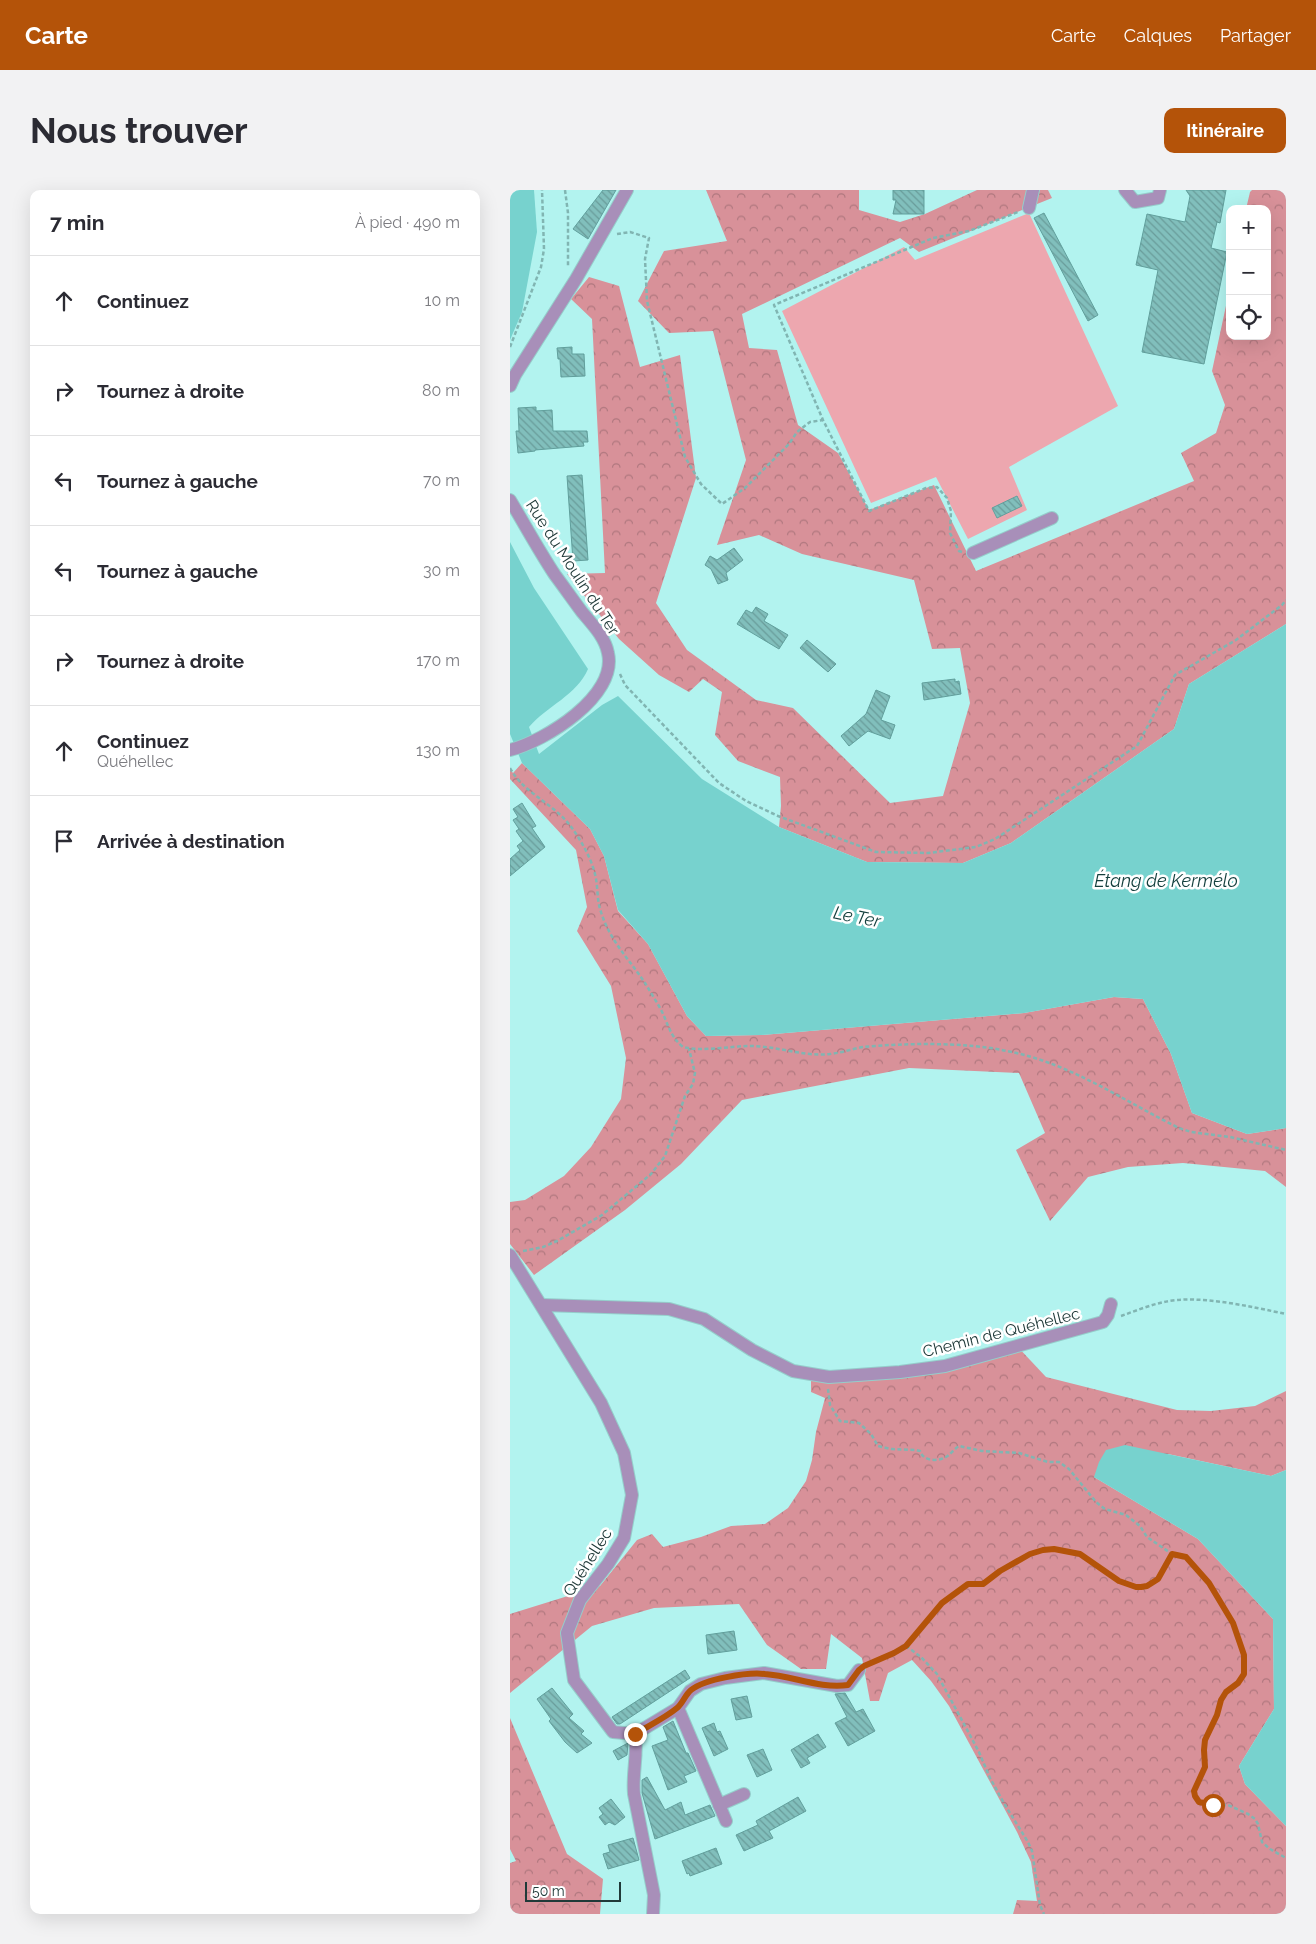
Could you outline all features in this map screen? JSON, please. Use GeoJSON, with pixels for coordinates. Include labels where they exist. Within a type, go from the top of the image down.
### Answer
{"type":"FeatureCollection","features":[{"type":"Feature","properties":{"kind":"street"},"geometry":{"type":"LineString","coordinates":[[510,386],[627,190]]}},
{"type":"Feature","properties":{"kind":"street"},"geometry":{"type":"LineString","coordinates":[[1029,208],[1033,190]]}},
{"type":"Feature","properties":{"kind":"street"},"geometry":{"type":"LineString","coordinates":[[1125,190],[1135,202],[1158,198],[1160,190]]}},
{"type":"Feature","properties":{"kind":"street","name":"Rue du Moulin du Ter"},"geometry":{"type":"LineString","coordinates":[[510,500],[554,573],[599,633],[609,655],[608,673],[594,696],[552,732],[538,740],[512,750]]}},
{"type":"Feature","properties":{"kind":"street"},"geometry":{"type":"LineString","coordinates":[[973,553],[1052,518]]}},
{"type":"Feature","properties":{"kind":"street","name":"Quéhellec"},"geometry":{"type":"LineString","coordinates":[[510,1256],[601,1403],[624,1453],[632,1495],[624,1538],[608,1564],[580,1600],[567,1633],[574,1680],[613,1732],[635,1734]]}},
{"type":"Feature","properties":{"kind":"street","name":"Chemin de Quéhellec"},"geometry":{"type":"LineString","coordinates":[[542,1305],[668,1309],[686,1313],[704,1319],[723,1329],[778,1364],[800,1373],[829,1377],[900,1372],[945,1366],[1103,1322],[1112,1304]]}},
{"type":"Feature","properties":{"kind":"street"},"geometry":{"type":"LineString","coordinates":[[652,1914],[654,1896],[634,1794],[633,1778],[637,1748],[635,1734],[678,1708],[690,1691],[701,1684],[725,1678],[764,1674],[836,1686],[848,1685],[859,1670]]}},
{"type":"Feature","properties":{"kind":"street"},"geometry":{"type":"LineString","coordinates":[[678,1708],[726,1821]]}},
{"type":"Feature","properties":{"kind":"street"},"geometry":{"type":"LineString","coordinates":[[719,1804],[744,1794]]}},
{"type":"Feature","properties":{"kind":"path"},"geometry":{"type":"LineString","coordinates":[[510,347],[542,267],[544,249],[542,190]]}},
{"type":"Feature","properties":{"kind":"path"},"geometry":{"type":"LineString","coordinates":[[565,190],[568,213],[568,290]]}},
{"type":"Feature","properties":{"kind":"path"},"geometry":{"type":"LineString","coordinates":[[973,553],[959,551],[950,532],[951,511],[947,498],[937,487],[926,488],[869,511],[824,420],[774,304],[933,238],[969,231],[1029,208]]}},
{"type":"Feature","properties":{"kind":"path"},"geometry":{"type":"LineString","coordinates":[[601,235],[630,232],[649,238],[646,259],[646,301],[685,457],[701,484],[722,504],[745,488],[789,444],[797,432],[810,422],[824,420]]}},
{"type":"Feature","properties":{"kind":"path"},"geometry":{"type":"LineString","coordinates":[[620,667],[620,674],[625,685],[719,783],[746,801],[778,816],[876,852],[928,853],[976,847],[995,840],[1137,746],[1175,675],[1236,640],[1286,600]]}},
{"type":"Feature","properties":{"kind":"path"},"geometry":{"type":"LineString","coordinates":[[510,768],[523,786],[555,809],[572,828],[592,863],[600,910],[604,922],[622,953],[644,982],[664,1016],[668,1029],[675,1041],[683,1047],[689,1049],[772,1047],[807,1053],[829,1054],[862,1047],[888,1046],[982,1047],[1007,1050],[1044,1060],[1084,1077],[1179,1128],[1191,1132],[1230,1137],[1286,1150]]}},
{"type":"Feature","properties":{"kind":"path"},"geometry":{"type":"LineString","coordinates":[[510,1256],[521,1251],[543,1248],[602,1215],[651,1174],[665,1156],[685,1096],[692,1084],[695,1073],[689,1049]]}},
{"type":"Feature","properties":{"kind":"path"},"geometry":{"type":"LineString","coordinates":[[1103,1322],[1165,1302],[1181,1300],[1232,1304],[1286,1314]]}},
{"type":"Feature","properties":{"kind":"path"},"geometry":{"type":"LineString","coordinates":[[829,1377],[828,1396],[834,1414],[840,1421],[859,1423],[871,1434],[878,1446],[891,1449],[916,1450],[920,1452],[924,1459],[946,1457],[959,1446],[982,1452],[1019,1453],[1048,1462],[1059,1462],[1069,1469],[1096,1502],[1104,1508],[1126,1515],[1140,1526],[1147,1537],[1172,1554],[1186,1557],[1209,1583],[1233,1623],[1244,1655],[1245,1665],[1244,1674],[1241,1679],[1226,1692],[1221,1700],[1217,1715],[1205,1740],[1205,1767],[1194,1791],[1195,1796],[1199,1802],[1228,1805],[1248,1814],[1258,1824],[1262,1842],[1286,1858]]}},
{"type":"Feature","properties":{"kind":"path"},"geometry":{"type":"LineString","coordinates":[[859,1670],[906,1646],[942,1603],[968,1584],[983,1584],[1000,1571],[1030,1554],[1054,1549],[1080,1554],[1119,1581],[1136,1587],[1147,1586],[1158,1579],[1172,1554]]}},
{"type":"Feature","properties":{"kind":"path"},"geometry":{"type":"LineString","coordinates":[[906,1646],[921,1657],[937,1674],[979,1752],[1004,1805],[1028,1842],[1032,1851],[1040,1905],[1044,1914]]}},
{"type":"Feature","properties":{"kind":"green space"},"geometry":{"type":"Polygon","coordinates":[[[706,190],[859,190],[859,210],[900,222],[925,214],[977,190],[1048,190],[1052,198],[919,252],[900,238],[742,314],[749,348],[777,350],[798,425],[838,453],[869,510],[934,485],[976,571],[1194,481],[1181,453],[1216,433],[1225,405],[1212,371],[1226,306],[1226,340],[1271,340],[1271,205],[1247,205],[1250,192],[1252,190],[1286,190],[1286,624],[1189,684],[1174,729],[1011,843],[963,863],[867,862],[779,827],[781,806],[780,777],[738,761],[715,735],[722,692],[703,679],[689,692],[659,675],[619,639],[567,574],[605,573],[592,319],[571,299],[589,277],[619,286],[640,367],[680,355],[696,478],[656,603],[687,650],[756,700],[793,708],[890,803],[943,796],[970,703],[960,648],[932,649],[914,580],[802,554],[759,535],[717,545],[746,460],[713,331],[669,333],[638,301],[664,251],[727,241],[706,190]]]}},
{"type":"Feature","properties":{"kind":"green space"},"geometry":{"type":"Polygon","coordinates":[[[522,763],[590,829],[604,856],[618,911],[648,944],[687,1016],[706,1036],[761,1035],[1024,1013],[1114,997],[1143,999],[1171,1054],[1192,1113],[1247,1134],[1286,1128],[1286,1187],[1265,1171],[1183,1163],[1128,1167],[1088,1177],[1050,1221],[1016,1150],[1045,1133],[1019,1073],[909,1068],[742,1100],[681,1164],[625,1210],[534,1275],[510,1244],[510,1202],[525,1200],[564,1176],[591,1147],[621,1099],[626,1058],[611,986],[577,931],[587,907],[576,850],[510,779],[510,769],[513,773],[522,763]]]}},
{"type":"Feature","properties":{"kind":"green space"},"geometry":{"type":"Polygon","coordinates":[[[1015,1344],[1046,1377],[1177,1410],[1211,1411],[1255,1406],[1286,1391],[1286,1470],[1271,1476],[1168,1454],[1094,1477],[1198,1539],[1273,1619],[1274,1709],[1239,1766],[1245,1784],[1286,1826],[1286,1914],[1013,1914],[1017,1900],[1037,1901],[1031,1862],[1017,1832],[949,1706],[931,1681],[912,1660],[888,1673],[879,1701],[870,1701],[862,1658],[831,1634],[826,1669],[801,1669],[767,1645],[739,1604],[654,1608],[592,1626],[510,1693],[510,1614],[600,1586],[637,1540],[652,1534],[663,1547],[701,1537],[731,1526],[765,1524],[788,1508],[806,1481],[825,1398],[811,1392],[811,1376],[900,1372],[1015,1344]]]}},
{"type":"Feature","properties":{"kind":"green space"},"geometry":{"type":"Polygon","coordinates":[[[510,1718],[567,1854],[603,1879],[600,1914],[510,1914],[510,1863],[516,1861],[510,1849],[510,1718]]]}},
{"type":"Feature","properties":{"kind":"shaded area"},"geometry":{"type":"Polygon","coordinates":[[[1029,213],[1118,406],[1009,467],[1027,510],[968,539],[936,477],[871,503],[782,311],[904,247],[915,260],[1029,213]]]}},
{"type":"Feature","properties":{"kind":"water"},"geometry":{"type":"Polygon","coordinates":[[[510,190],[534,190],[537,232],[522,312],[510,340],[510,190]]]}},
{"type":"Feature","properties":{"kind":"water","name":"Étang de Kermélo"},"geometry":{"type":"Polygon","coordinates":[[[510,542],[534,588],[588,669],[577,686],[529,727],[539,754],[602,705],[618,696],[702,779],[779,827],[867,862],[963,863],[1011,843],[1174,729],[1189,684],[1286,624],[1286,1128],[1247,1134],[1192,1113],[1171,1054],[1143,999],[1114,997],[1024,1013],[761,1035],[706,1036],[687,1016],[648,944],[618,910],[604,856],[590,829],[522,763],[510,734],[510,542]]]}},
{"type":"Feature","properties":{"kind":"water"},"geometry":{"type":"Polygon","coordinates":[[[1125,1445],[1271,1476],[1286,1470],[1286,1826],[1245,1784],[1239,1766],[1274,1709],[1273,1619],[1198,1539],[1094,1477],[1099,1462],[1106,1450],[1125,1445]]]}},
{"type":"Feature","properties":{"kind":"building"},"geometry":{"type":"Polygon","coordinates":[[[603,190],[616,190],[588,239],[573,229],[603,190]]]}},
{"type":"Feature","properties":{"kind":"building"},"geometry":{"type":"Polygon","coordinates":[[[893,190],[924,190],[924,214],[893,214],[896,200],[893,200],[893,190]]]}},
{"type":"Feature","properties":{"kind":"building"},"geometry":{"type":"Polygon","coordinates":[[[1186,190],[1226,190],[1220,223],[1217,222],[1211,248],[1226,252],[1226,257],[1204,364],[1142,352],[1158,270],[1136,265],[1147,214],[1185,222],[1190,196],[1186,190]]]}},
{"type":"Feature","properties":{"kind":"building"},"geometry":{"type":"Polygon","coordinates":[[[1044,213],[1098,315],[1088,321],[1034,218],[1044,213]]]}},
{"type":"Feature","properties":{"kind":"building"},"geometry":{"type":"Polygon","coordinates":[[[572,347],[572,354],[584,354],[585,376],[561,377],[557,348],[572,347]]]}},
{"type":"Feature","properties":{"kind":"building"},"geometry":{"type":"Polygon","coordinates":[[[536,407],[536,411],[552,410],[553,431],[587,431],[588,442],[583,442],[584,446],[518,453],[516,431],[519,431],[518,408],[536,407]]]}},
{"type":"Feature","properties":{"kind":"building"},"geometry":{"type":"Polygon","coordinates":[[[582,475],[588,560],[573,561],[567,476],[582,475]]]}},
{"type":"Feature","properties":{"kind":"building"},"geometry":{"type":"Polygon","coordinates":[[[1017,496],[1022,506],[997,518],[992,508],[1017,496]]]}},
{"type":"Feature","properties":{"kind":"building"},"geometry":{"type":"Polygon","coordinates":[[[554,533],[561,544],[553,550],[546,539],[554,533]]]}},
{"type":"Feature","properties":{"kind":"building"},"geometry":{"type":"Polygon","coordinates":[[[734,548],[743,560],[726,573],[728,580],[718,584],[711,569],[705,565],[710,556],[717,560],[734,548]]]}},
{"type":"Feature","properties":{"kind":"building"},"geometry":{"type":"Polygon","coordinates":[[[756,607],[768,614],[764,621],[788,635],[779,649],[737,624],[746,610],[752,613],[756,607]]]}},
{"type":"Feature","properties":{"kind":"building"},"geometry":{"type":"Polygon","coordinates":[[[807,640],[836,664],[828,672],[800,648],[807,640]]]}},
{"type":"Feature","properties":{"kind":"building"},"geometry":{"type":"Polygon","coordinates":[[[955,679],[955,682],[959,681],[961,694],[924,700],[922,683],[955,679]]]}},
{"type":"Feature","properties":{"kind":"building"},"geometry":{"type":"Polygon","coordinates":[[[876,690],[890,696],[881,720],[895,725],[890,739],[868,731],[849,746],[841,736],[866,714],[876,690]]]}},
{"type":"Feature","properties":{"kind":"building"},"geometry":{"type":"Polygon","coordinates":[[[522,803],[536,826],[532,828],[545,847],[510,876],[510,859],[520,850],[517,846],[523,841],[516,831],[519,829],[513,820],[518,817],[513,809],[522,803]]]}},
{"type":"Feature","properties":{"kind":"building"},"geometry":{"type":"Polygon","coordinates":[[[734,1631],[737,1650],[708,1654],[706,1635],[734,1631]]]}},
{"type":"Feature","properties":{"kind":"building"},"geometry":{"type":"Polygon","coordinates":[[[685,1670],[690,1678],[620,1724],[617,1724],[612,1717],[685,1670]]]}},
{"type":"Feature","properties":{"kind":"building"},"geometry":{"type":"Polygon","coordinates":[[[552,1688],[573,1714],[569,1718],[584,1731],[581,1734],[592,1743],[577,1753],[565,1742],[549,1721],[551,1719],[537,1699],[552,1688]]]}},
{"type":"Feature","properties":{"kind":"building"},"geometry":{"type":"Polygon","coordinates":[[[845,1693],[856,1712],[863,1709],[875,1731],[848,1746],[835,1723],[847,1717],[835,1694],[845,1693]]]}},
{"type":"Feature","properties":{"kind":"building"},"geometry":{"type":"Polygon","coordinates":[[[747,1696],[752,1717],[736,1720],[731,1699],[747,1696]]]}},
{"type":"Feature","properties":{"kind":"building"},"geometry":{"type":"Polygon","coordinates":[[[673,1721],[686,1753],[688,1753],[696,1771],[684,1776],[687,1782],[668,1790],[652,1746],[668,1740],[663,1727],[673,1721]]]}},
{"type":"Feature","properties":{"kind":"building"},"geometry":{"type":"Polygon","coordinates":[[[714,1723],[717,1732],[720,1731],[728,1749],[714,1756],[702,1728],[714,1723]]]}},
{"type":"Feature","properties":{"kind":"building"},"geometry":{"type":"Polygon","coordinates":[[[818,1734],[826,1747],[807,1758],[810,1763],[801,1768],[791,1750],[818,1734]]]}},
{"type":"Feature","properties":{"kind":"building"},"geometry":{"type":"Polygon","coordinates":[[[628,1743],[627,1755],[618,1760],[613,1751],[628,1743]]]}},
{"type":"Feature","properties":{"kind":"building"},"geometry":{"type":"Polygon","coordinates":[[[763,1749],[772,1770],[757,1777],[747,1755],[763,1749]]]}},
{"type":"Feature","properties":{"kind":"building"},"geometry":{"type":"Polygon","coordinates":[[[647,1777],[665,1810],[681,1802],[685,1815],[710,1805],[715,1816],[655,1839],[642,1793],[642,1780],[647,1777]]]}},
{"type":"Feature","properties":{"kind":"building"},"geometry":{"type":"Polygon","coordinates":[[[798,1797],[806,1811],[769,1831],[773,1838],[744,1851],[736,1835],[758,1825],[756,1821],[798,1797]]]}},
{"type":"Feature","properties":{"kind":"building"},"geometry":{"type":"Polygon","coordinates":[[[611,1799],[625,1817],[615,1825],[609,1822],[605,1825],[599,1817],[603,1814],[599,1808],[611,1799]]]}},
{"type":"Feature","properties":{"kind":"building"},"geometry":{"type":"Polygon","coordinates":[[[633,1838],[639,1860],[608,1869],[603,1854],[610,1852],[608,1845],[633,1838]]]}},
{"type":"Feature","properties":{"kind":"building"},"geometry":{"type":"Polygon","coordinates":[[[716,1848],[722,1864],[690,1876],[689,1873],[687,1874],[682,1861],[716,1848]]]}},
{"type":"Feature","properties":{"kind":"route"},"geometry":{"type":"LineString","coordinates":[[635,1734],[678,1708],[690,1691],[701,1684],[725,1678],[764,1674],[821,1685],[848,1685],[864,1666],[906,1646],[914,1634],[942,1603],[968,1584],[973,1586],[983,1584],[1000,1571],[1030,1554],[1054,1549],[1080,1554],[1119,1581],[1141,1587],[1147,1586],[1158,1579],[1172,1554],[1186,1557],[1209,1583],[1233,1623],[1244,1655],[1244,1674],[1238,1683],[1226,1692],[1221,1700],[1217,1715],[1205,1740],[1205,1767],[1194,1791],[1199,1802],[1213,1805]]}},
{"type":"Feature","properties":{"kind":"water label","name":"Le Ter"},"geometry":{"type":"Point","coordinates":[857,917]}}]}
